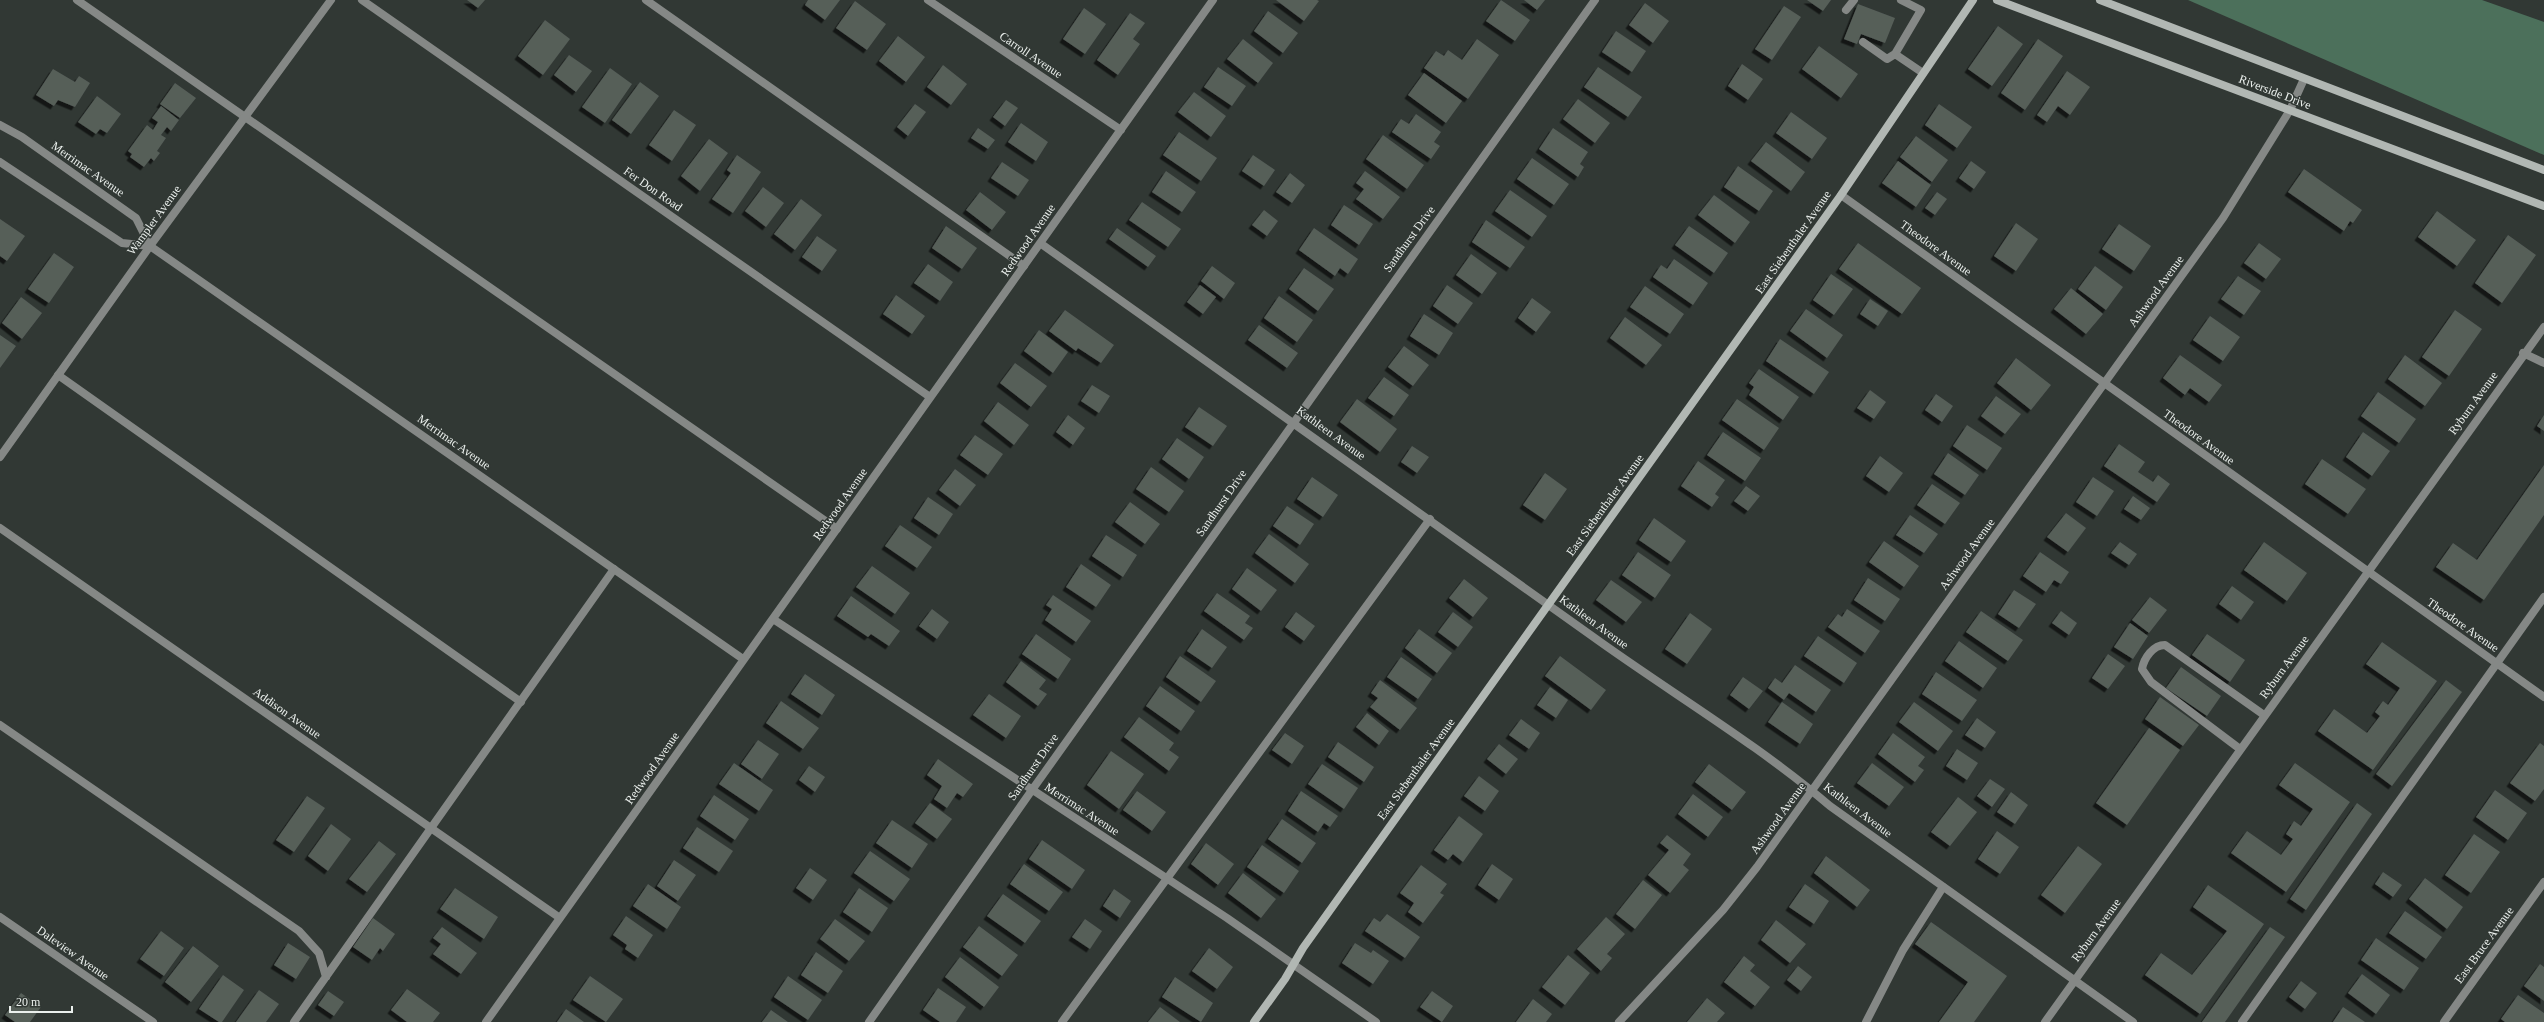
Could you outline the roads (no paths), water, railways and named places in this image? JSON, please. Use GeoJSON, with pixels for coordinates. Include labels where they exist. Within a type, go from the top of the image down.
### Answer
{"type":"FeatureCollection","features":[{"type":"Feature","properties":{"kind":"main road","name":"East Siebenthaler Avenue"},"geometry":{"type":"LineString","coordinates":[[1254,1022],[1293,964],[1841,195],[1973,0]]}},
{"type":"Feature","properties":{"kind":"main road","name":"Riverside Drive"},"geometry":{"type":"LineString","coordinates":[[1997,0],[2544,206]]}},
{"type":"Feature","properties":{"kind":"main road","name":"Riverside Drive"},"geometry":{"type":"LineString","coordinates":[[2100,0],[2544,170]]}},
{"type":"Feature","properties":{"kind":"street"},"geometry":{"type":"LineString","coordinates":[[77,0],[244,118],[837,529]]}},
{"type":"Feature","properties":{"kind":"street","name":"Wampler Avenue"},"geometry":{"type":"LineString","coordinates":[[0,457],[150,246],[331,0]]}},
{"type":"Feature","properties":{"kind":"street","name":"Fer Don Road"},"geometry":{"type":"LineString","coordinates":[[362,0],[930,397]]}},
{"type":"Feature","properties":{"kind":"street"},"geometry":{"type":"LineString","coordinates":[[646,0],[1024,266]]}},
{"type":"Feature","properties":{"kind":"street","name":"Carroll Avenue"},"geometry":{"type":"LineString","coordinates":[[928,0],[1121,130]]}},
{"type":"Feature","properties":{"kind":"street","name":"Redwood Avenue"},"geometry":{"type":"LineString","coordinates":[[486,1022],[1213,0]]}},
{"type":"Feature","properties":{"kind":"street","name":"Sandhurst Drive"},"geometry":{"type":"LineString","coordinates":[[869,1022],[1032,790],[1595,0]]}},
{"type":"Feature","properties":{"kind":"street"},"geometry":{"type":"LineString","coordinates":[[1846,10],[1854,0]]}},
{"type":"Feature","properties":{"kind":"street"},"geometry":{"type":"LineString","coordinates":[[1863,42],[1887,59],[1895,54],[1921,10],[1901,0]]}},
{"type":"Feature","properties":{"kind":"street"},"geometry":{"type":"LineString","coordinates":[[1895,54],[1923,73]]}},
{"type":"Feature","properties":{"kind":"street","name":"Ashwood Avenue"},"geometry":{"type":"LineString","coordinates":[[1619,1022],[1723,910],[1812,791],[2223,218],[2290,110],[2304,79]]}},
{"type":"Feature","properties":{"kind":"street","name":"Merrimac Avenue"},"geometry":{"type":"LineString","coordinates":[[0,125],[22,137],[136,218],[150,246],[743,660]]}},
{"type":"Feature","properties":{"kind":"street","name":"Merrimac Avenue"},"geometry":{"type":"LineString","coordinates":[[0,162],[122,243],[150,246]]}},
{"type":"Feature","properties":{"kind":"street","name":"Theodore Avenue"},"geometry":{"type":"LineString","coordinates":[[1841,195],[2544,697]]}},
{"type":"Feature","properties":{"kind":"street","name":"Kathleen Avenue"},"geometry":{"type":"LineString","coordinates":[[1040,244],[1795,776],[1812,791],[1943,887],[2133,1022]]}},
{"type":"Feature","properties":{"kind":"street","name":"Ryburn Avenue"},"geometry":{"type":"LineString","coordinates":[[2045,1022],[2544,326]]}},
{"type":"Feature","properties":{"kind":"street"},"geometry":{"type":"LineString","coordinates":[[2524,353],[2544,363]]}},
{"type":"Feature","properties":{"kind":"street"},"geometry":{"type":"LineString","coordinates":[[58,375],[521,702]]}},
{"type":"Feature","properties":{"kind":"street"},"geometry":{"type":"LineString","coordinates":[[1062,1022],[1165,878],[1430,519]]}},
{"type":"Feature","properties":{"kind":"street","name":"Addison Avenue"},"geometry":{"type":"LineString","coordinates":[[0,528],[560,918]]}},
{"type":"Feature","properties":{"kind":"street"},"geometry":{"type":"LineString","coordinates":[[294,1022],[614,569]]}},
{"type":"Feature","properties":{"kind":"street"},"geometry":{"type":"LineString","coordinates":[[2242,1022],[2544,597]]}},
{"type":"Feature","properties":{"kind":"street","name":"Merrimac Avenue"},"geometry":{"type":"LineString","coordinates":[[773,619],[1165,878],[1376,1022]]}},
{"type":"Feature","properties":{"kind":"street"},"geometry":{"type":"LineString","coordinates":[[2240,748],[2151,682],[2142,669],[2149,654],[2155,647],[2165,645],[2264,715]]}},
{"type":"Feature","properties":{"kind":"street"},"geometry":{"type":"LineString","coordinates":[[0,725],[299,931],[319,953],[326,977]]}},
{"type":"Feature","properties":{"kind":"street","name":"East Bruce Avenue"},"geometry":{"type":"LineString","coordinates":[[2444,1022],[2544,882]]}},
{"type":"Feature","properties":{"kind":"street"},"geometry":{"type":"LineString","coordinates":[[1866,1022],[1903,950],[1943,887]]}},
{"type":"Feature","properties":{"kind":"street","name":"Daleview Avenue"},"geometry":{"type":"LineString","coordinates":[[0,917],[153,1022]]}}]}
